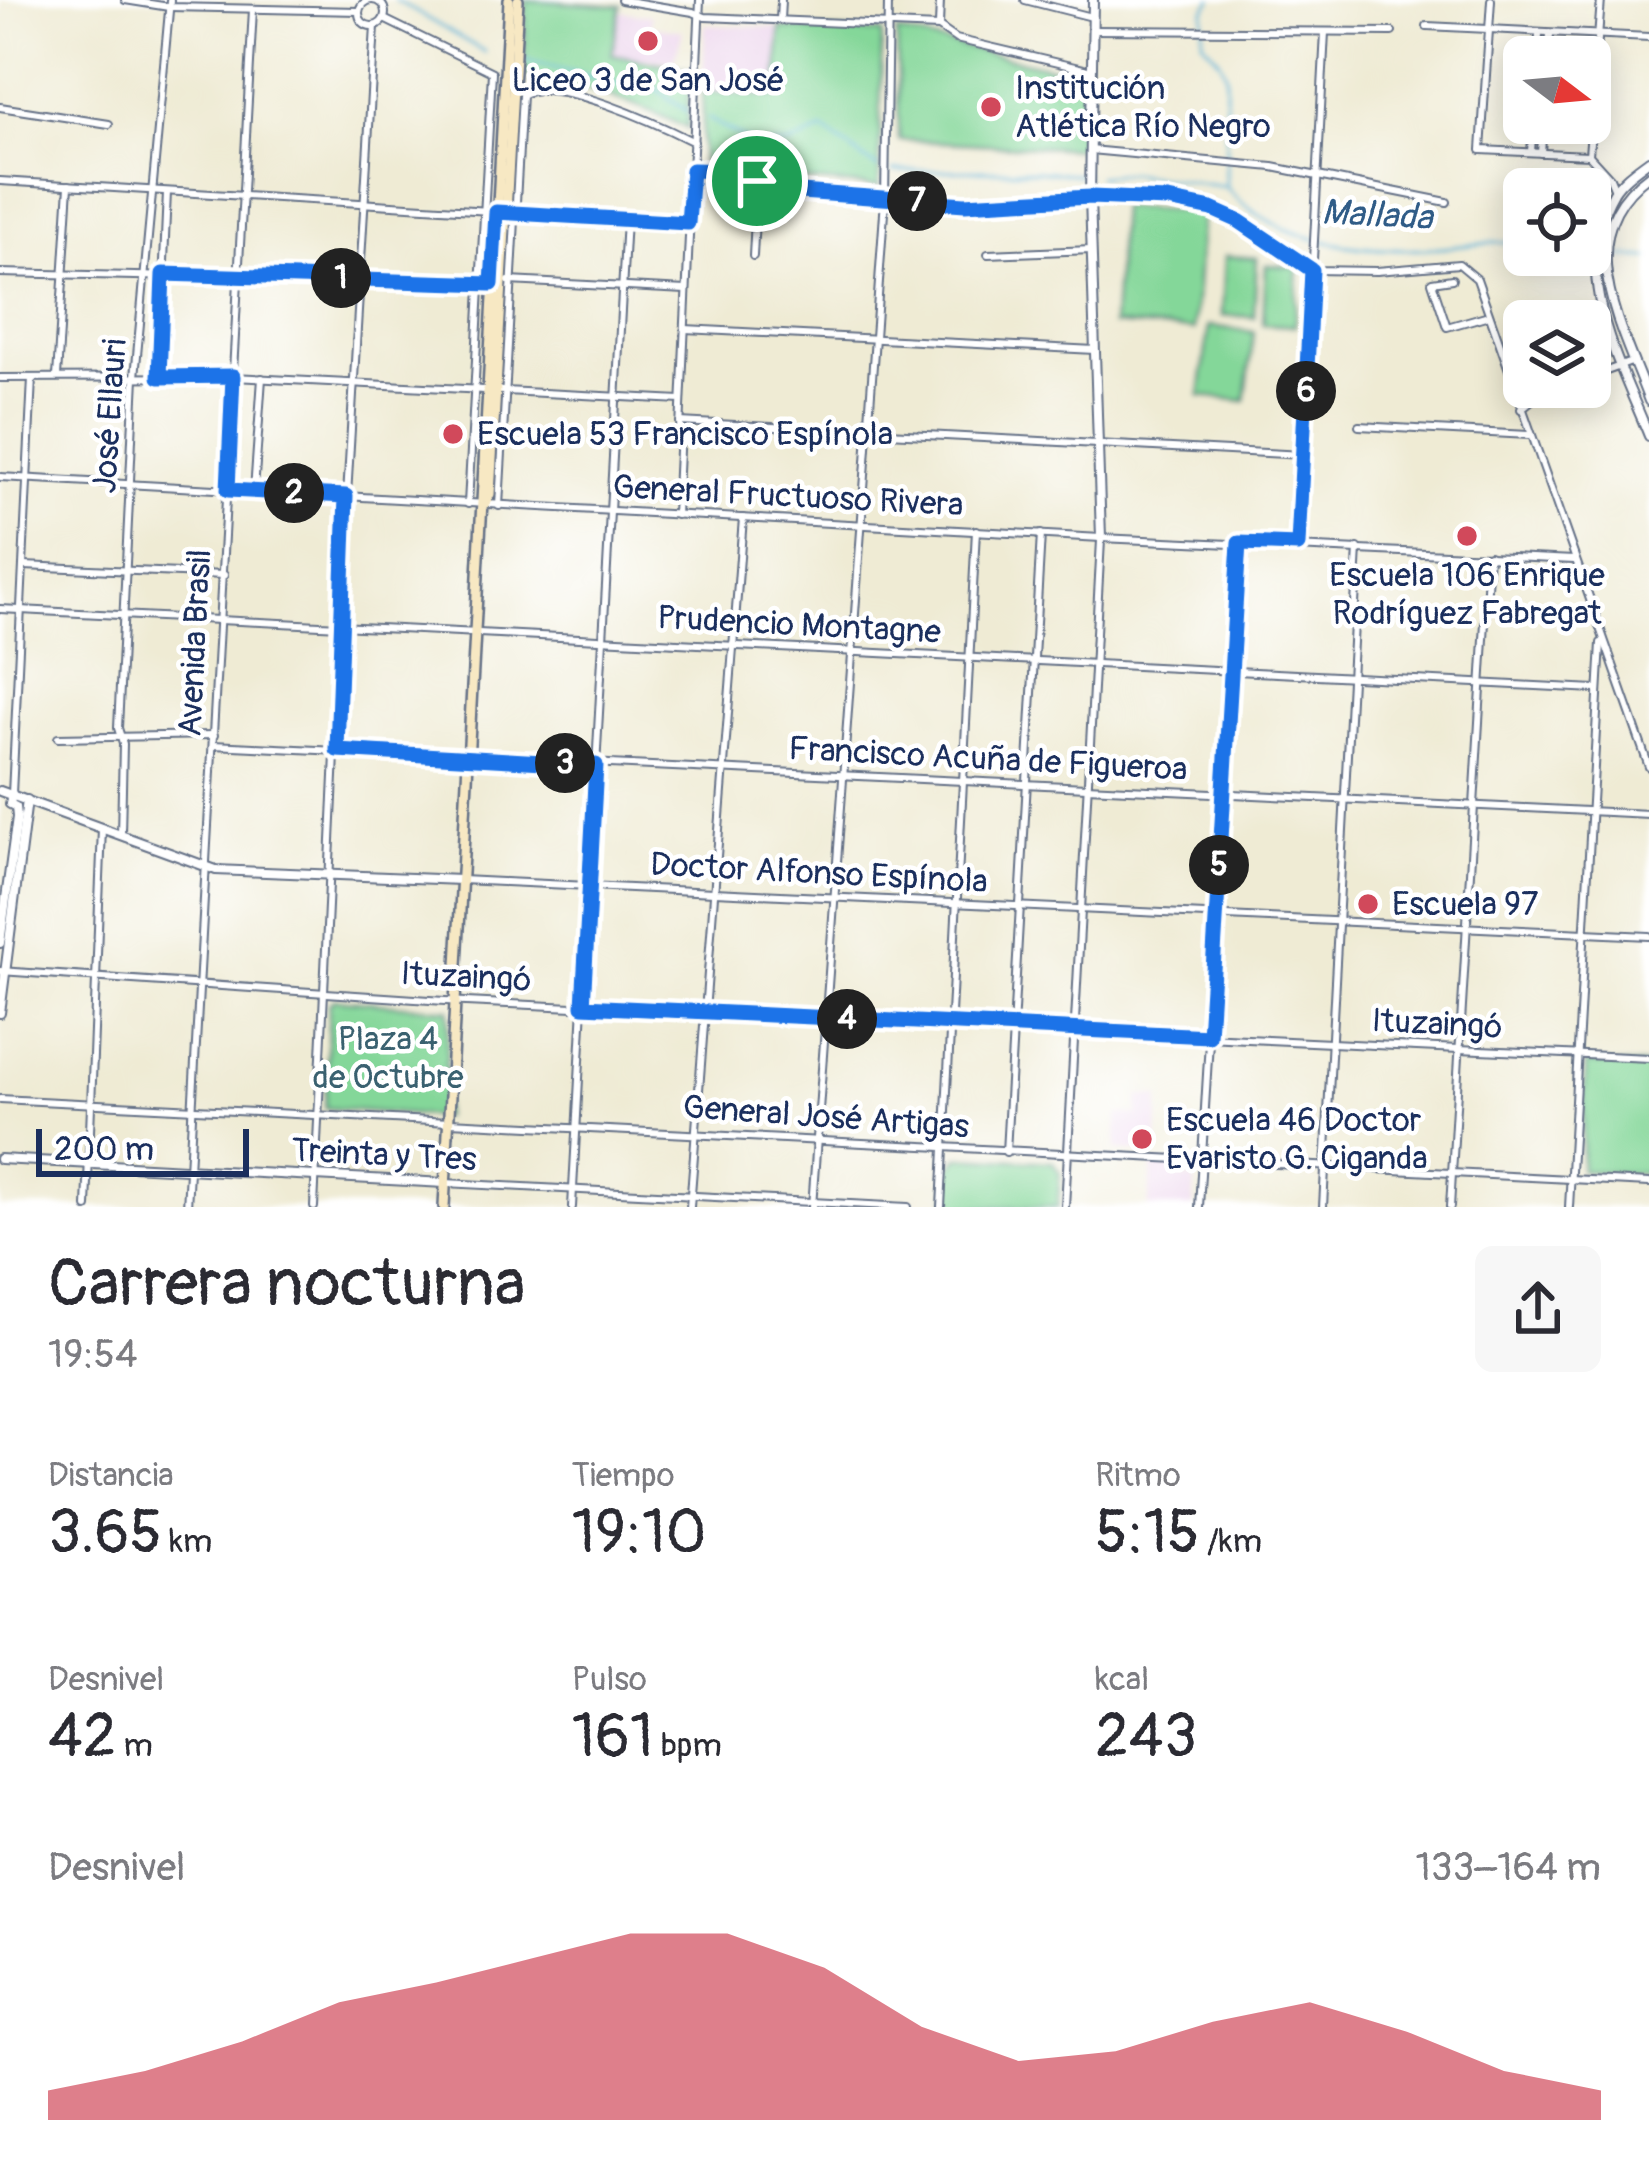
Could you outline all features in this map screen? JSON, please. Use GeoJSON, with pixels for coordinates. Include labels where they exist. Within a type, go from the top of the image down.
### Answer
{"type":"FeatureCollection","features":[{"type":"Feature","properties":{"kind":"main road"},"geometry":{"type":"LineString","coordinates":[[444,1207],[484,505],[480,494],[491,388],[513,0]]}},
{"type":"Feature","properties":{"kind":"street"},"geometry":{"type":"LineString","coordinates":[[125,0],[359,11],[373,0],[385,8],[384,20],[376,26]]}},
{"type":"Feature","properties":{"kind":"street"},"geometry":{"type":"LineString","coordinates":[[621,0],[699,15],[939,27],[956,39],[1092,71]]}},
{"type":"Feature","properties":{"kind":"street"},"geometry":{"type":"LineString","coordinates":[[676,514],[700,0]]}},
{"type":"Feature","properties":{"kind":"street"},"geometry":{"type":"LineString","coordinates":[[780,20],[781,0]]}},
{"type":"Feature","properties":{"kind":"street"},"geometry":{"type":"LineString","coordinates":[[812,1204],[885,199],[888,0]]}},
{"type":"Feature","properties":{"kind":"street"},"geometry":{"type":"LineString","coordinates":[[939,27],[940,0]]}},
{"type":"Feature","properties":{"kind":"street"},"geometry":{"type":"LineString","coordinates":[[1025,0],[1092,17]]}},
{"type":"Feature","properties":{"kind":"street"},"geometry":{"type":"LineString","coordinates":[[1065,1207],[1101,538],[1090,197],[1093,0]]}},
{"type":"Feature","properties":{"kind":"street"},"geometry":{"type":"LineString","coordinates":[[1492,0],[1481,150],[1589,155],[1618,194]]}},
{"type":"Feature","properties":{"kind":"street"},"geometry":{"type":"LineString","coordinates":[[1589,155],[1601,0]]}},
{"type":"Feature","properties":{"kind":"street","name":"José Ellauri"},"geometry":{"type":"LineString","coordinates":[[121,835],[123,615],[134,377],[170,4]]}},
{"type":"Feature","properties":{"kind":"street","name":"Avenida Brasil"},"geometry":{"type":"LineString","coordinates":[[188,1207],[253,9]]}},
{"type":"Feature","properties":{"kind":"street"},"geometry":{"type":"LineString","coordinates":[[343,10],[376,26]]}},
{"type":"Feature","properties":{"kind":"street"},"geometry":{"type":"LineString","coordinates":[[359,11],[375,48]]}},
{"type":"Feature","properties":{"kind":"street"},"geometry":{"type":"LineString","coordinates":[[384,20],[487,68],[492,78],[500,213],[491,388],[499,506]]}},
{"type":"Feature","properties":{"kind":"street"},"geometry":{"type":"LineString","coordinates":[[314,1207],[346,496],[376,26]]}},
{"type":"Feature","properties":{"kind":"street"},"geometry":{"type":"LineString","coordinates":[[1426,26],[1649,37]]}},
{"type":"Feature","properties":{"kind":"street"},"geometry":{"type":"LineString","coordinates":[[1092,30],[1392,32]]}},
{"type":"Feature","properties":{"kind":"street"},"geometry":{"type":"LineString","coordinates":[[1298,545],[1325,32]]}},
{"type":"Feature","properties":{"kind":"street"},"geometry":{"type":"LineString","coordinates":[[500,213],[522,95],[531,90],[566,93],[694,142]]}},
{"type":"Feature","properties":{"kind":"street"},"geometry":{"type":"LineString","coordinates":[[0,107],[109,124]]}},
{"type":"Feature","properties":{"kind":"street"},"geometry":{"type":"LineString","coordinates":[[1531,152],[1532,144]]}},
{"type":"Feature","properties":{"kind":"street"},"geometry":{"type":"LineString","coordinates":[[1541,153],[1542,144]]}},
{"type":"Feature","properties":{"kind":"street"},"geometry":{"type":"LineString","coordinates":[[1090,150],[1222,162],[1447,202]]}},
{"type":"Feature","properties":{"kind":"street"},"geometry":{"type":"LineString","coordinates":[[1611,217],[1618,194],[1649,160]]}},
{"type":"Feature","properties":{"kind":"street"},"geometry":{"type":"LineString","coordinates":[[692,170],[731,171],[787,191],[885,199],[967,204],[1090,197],[1168,200],[1212,209],[1239,221],[1312,270],[1459,265],[1470,270],[1649,767]]}},
{"type":"Feature","properties":{"kind":"street"},"geometry":{"type":"LineString","coordinates":[[1618,194],[1649,175]]}},
{"type":"Feature","properties":{"kind":"street"},"geometry":{"type":"LineString","coordinates":[[0,181],[688,223]]}},
{"type":"Feature","properties":{"kind":"street"},"geometry":{"type":"LineString","coordinates":[[753,256],[757,181]]}},
{"type":"Feature","properties":{"kind":"street"},"geometry":{"type":"LineString","coordinates":[[57,377],[69,185]]}},
{"type":"Feature","properties":{"kind":"street","name":"José Ellauri"},"geometry":{"type":"LineString","coordinates":[[159,377],[167,192]]}},
{"type":"Feature","properties":{"kind":"street"},"geometry":{"type":"LineString","coordinates":[[572,1207],[626,219]]}},
{"type":"Feature","properties":{"kind":"street"},"geometry":{"type":"LineString","coordinates":[[988,254],[1092,250]]}},
{"type":"Feature","properties":{"kind":"street"},"geometry":{"type":"LineString","coordinates":[[0,272],[686,290]]}},
{"type":"Feature","properties":{"kind":"street"},"geometry":{"type":"LineString","coordinates":[[1599,276],[1597,299],[1649,436]]}},
{"type":"Feature","properties":{"kind":"street"},"geometry":{"type":"LineString","coordinates":[[1603,276],[1649,401]]}},
{"type":"Feature","properties":{"kind":"street"},"geometry":{"type":"LineString","coordinates":[[1452,279],[1432,282],[1447,327],[1489,315]]}},
{"type":"Feature","properties":{"kind":"street"},"geometry":{"type":"LineString","coordinates":[[684,329],[1095,350]]}},
{"type":"Feature","properties":{"kind":"street"},"geometry":{"type":"LineString","coordinates":[[1611,370],[1634,362]]}},
{"type":"Feature","properties":{"kind":"street"},"geometry":{"type":"LineString","coordinates":[[0,378],[233,376],[681,400]]}},
{"type":"Feature","properties":{"kind":"street"},"geometry":{"type":"LineString","coordinates":[[0,943],[32,378]]}},
{"type":"Feature","properties":{"kind":"street"},"geometry":{"type":"LineString","coordinates":[[254,491],[262,378]]}},
{"type":"Feature","properties":{"kind":"street"},"geometry":{"type":"LineString","coordinates":[[468,504],[491,388]]}},
{"type":"Feature","properties":{"kind":"street"},"geometry":{"type":"LineString","coordinates":[[680,422],[1303,455]]}},
{"type":"Feature","properties":{"kind":"street"},"geometry":{"type":"LineString","coordinates":[[1359,426],[1530,435]]}},
{"type":"Feature","properties":{"kind":"street","name":"General Fructuoso Rivera"},"geometry":{"type":"LineString","coordinates":[[0,477],[1574,560]]}},
{"type":"Feature","properties":{"kind":"street"},"geometry":{"type":"LineString","coordinates":[[690,1207],[743,518]]}},
{"type":"Feature","properties":{"kind":"street"},"geometry":{"type":"LineString","coordinates":[[941,1207],[976,530]]}},
{"type":"Feature","properties":{"kind":"street"},"geometry":{"type":"LineString","coordinates":[[1006,1152],[1041,534]]}},
{"type":"Feature","properties":{"kind":"street"},"geometry":{"type":"LineString","coordinates":[[1199,1207],[1239,543]]}},
{"type":"Feature","properties":{"kind":"street"},"geometry":{"type":"LineString","coordinates":[[1323,1207],[1358,548]]}},
{"type":"Feature","properties":{"kind":"street"},"geometry":{"type":"LineString","coordinates":[[1450,1207],[1489,555]]}},
{"type":"Feature","properties":{"kind":"street"},"geometry":{"type":"LineString","coordinates":[[24,566],[224,574]]}},
{"type":"Feature","properties":{"kind":"street","name":"Prudencio Montagne"},"geometry":{"type":"LineString","coordinates":[[0,609],[1597,689]]}},
{"type":"Feature","properties":{"kind":"street"},"geometry":{"type":"LineString","coordinates":[[1569,1207],[1601,639]]}},
{"type":"Feature","properties":{"kind":"street","name":"Francisco Acuña de Figueroa"},"geometry":{"type":"LineString","coordinates":[[58,738],[214,740],[596,765],[1649,814]]}},
{"type":"Feature","properties":{"kind":"street","name":"Doctor Alfonso Espínola"},"geometry":{"type":"LineString","coordinates":[[0,791],[10,802],[27,800],[206,868],[1649,936]]}},
{"type":"Feature","properties":{"kind":"street"},"geometry":{"type":"LineString","coordinates":[[0,1013],[27,800]]}},
{"type":"Feature","properties":{"kind":"street"},"geometry":{"type":"LineString","coordinates":[[87,1207],[102,828]]}},
{"type":"Feature","properties":{"kind":"street","name":"Ituzaingó"},"geometry":{"type":"LineString","coordinates":[[3,971],[455,1002],[1649,1058]]}},
{"type":"Feature","properties":{"kind":"street","name":"General José Artigas"},"geometry":{"type":"LineString","coordinates":[[0,1099],[1649,1183]]}},
{"type":"Feature","properties":{"kind":"street","name":"Treinta y Tres"},"geometry":{"type":"LineString","coordinates":[[0,1159],[908,1207]]}},
{"type":"Feature","properties":{"kind":"shaded area","name":"Liceo 3 de San José"},"geometry":{"type":"Polygon","coordinates":[[[619,11],[651,16],[650,26],[683,31],[674,61],[612,55],[619,11]]]}},
{"type":"Feature","properties":{"kind":"shaded area"},"geometry":{"type":"Polygon","coordinates":[[[705,25],[780,28],[777,98],[703,91],[705,25]]]}},
{"type":"Feature","properties":{"kind":"shaded area"},"geometry":{"type":"Polygon","coordinates":[[[1139,1096],[1160,1097],[1157,1152],[1116,1150],[1118,1114],[1138,1115],[1139,1096]]]}},
{"type":"Feature","properties":{"kind":"shaded area"},"geometry":{"type":"Polygon","coordinates":[[[1153,1164],[1184,1165],[1187,1176],[1179,1179],[1195,1179],[1193,1207],[1148,1207],[1153,1164]]]}},
{"type":"Feature","properties":{"kind":"green space"},"geometry":{"type":"Polygon","coordinates":[[[526,0],[621,6],[612,54],[689,69],[688,129],[608,96],[524,75],[526,0]]]}},
{"type":"Feature","properties":{"kind":"green space"},"geometry":{"type":"Polygon","coordinates":[[[780,28],[882,33],[879,187],[788,180],[734,161],[702,163],[703,91],[777,97],[780,28]]]}},
{"type":"Feature","properties":{"kind":"green space","name":"Institución Atlética Río Negro"},"geometry":{"type":"Polygon","coordinates":[[[897,32],[1084,75],[1082,149],[899,140],[897,32]]]}},
{"type":"Feature","properties":{"kind":"green space"},"geometry":{"type":"Polygon","coordinates":[[[1120,207],[1202,212],[1194,330],[1113,325],[1120,207]]]}},
{"type":"Feature","properties":{"kind":"green space"},"geometry":{"type":"Polygon","coordinates":[[[1225,256],[1257,258],[1254,317],[1222,315],[1225,256]]]}},
{"type":"Feature","properties":{"kind":"green space"},"geometry":{"type":"Polygon","coordinates":[[[1266,265],[1298,267],[1295,326],[1263,324],[1266,265]]]}},
{"type":"Feature","properties":{"kind":"green space"},"geometry":{"type":"Polygon","coordinates":[[[1209,326],[1254,332],[1245,401],[1200,396],[1209,326]]]}},
{"type":"Feature","properties":{"kind":"green space","name":"Plaza 4 de Octubre"},"geometry":{"type":"Polygon","coordinates":[[[334,999],[449,1009],[443,1117],[325,1108],[329,1004],[334,999]]]}},
{"type":"Feature","properties":{"kind":"green space"},"geometry":{"type":"Polygon","coordinates":[[[1586,1063],[1649,1066],[1649,1174],[1581,1171],[1586,1063]]]}},
{"type":"Feature","properties":{"kind":"green space"},"geometry":{"type":"Polygon","coordinates":[[[959,1157],[1053,1162],[1060,1173],[1058,1207],[947,1207],[950,1167],[959,1157]]]}},
{"type":"Feature","properties":{"kind":"waterway","name":"Mallada"},"geometry":{"type":"LineString","coordinates":[[395,0],[485,52]]}},
{"type":"Feature","properties":{"kind":"waterway"},"geometry":{"type":"LineString","coordinates":[[1212,0],[1205,10],[1203,41],[1226,74],[1226,186]]}},
{"type":"Feature","properties":{"kind":"waterway","name":"Mallada"},"geometry":{"type":"LineString","coordinates":[[522,59],[657,89],[687,111]]}},
{"type":"Feature","properties":{"kind":"waterway","name":"Mallada"},"geometry":{"type":"LineString","coordinates":[[709,119],[756,146],[789,145],[824,130],[877,168]]}},
{"type":"Feature","properties":{"kind":"waterway","name":"Mallada"},"geometry":{"type":"LineString","coordinates":[[893,171],[1023,170],[1086,175]]}},
{"type":"Feature","properties":{"kind":"waterway","name":"Mallada"},"geometry":{"type":"LineString","coordinates":[[1098,176],[1130,173],[1226,187],[1271,222],[1354,247],[1503,243]]}},
{"type":"Feature","properties":{"kind":"waterway","name":"Mallada"},"geometry":{"type":"LineString","coordinates":[[1611,256],[1649,258]]}},
{"type":"Feature","properties":{"kind":"place","name":"Liceo 3 de San José"},"geometry":{"type":"Point","coordinates":[648,41]}},
{"type":"Feature","properties":{"kind":"place","name":"Institución Atlética Río Negro"},"geometry":{"type":"Point","coordinates":[991,107]}},
{"type":"Feature","properties":{"kind":"place","name":"Escuela 53 Francisco Espínola"},"geometry":{"type":"Point","coordinates":[453,434]}},
{"type":"Feature","properties":{"kind":"place","name":"Escuela 106 Enrique Rodríguez Fabregat"},"geometry":{"type":"Point","coordinates":[1467,536]}},
{"type":"Feature","properties":{"kind":"place","name":"Escuela 97"},"geometry":{"type":"Point","coordinates":[1368,904]}},
{"type":"Feature","properties":{"kind":"place","name":"Escuela 46 Doctor Evaristo G. Ciganda"},"geometry":{"type":"Point","coordinates":[1142,1139]}},
{"type":"Feature","properties":{"kind":"route"},"geometry":{"type":"LineString","coordinates":[[692,170],[731,171],[757,181],[787,191],[965,204],[1090,197],[1168,200],[1212,209],[1239,221],[1312,270],[1298,545],[1239,543],[1209,1036],[583,1006],[596,765],[337,750],[346,496],[228,490],[233,376],[159,377],[163,274],[492,284],[496,212],[688,223],[692,170]]}}]}
